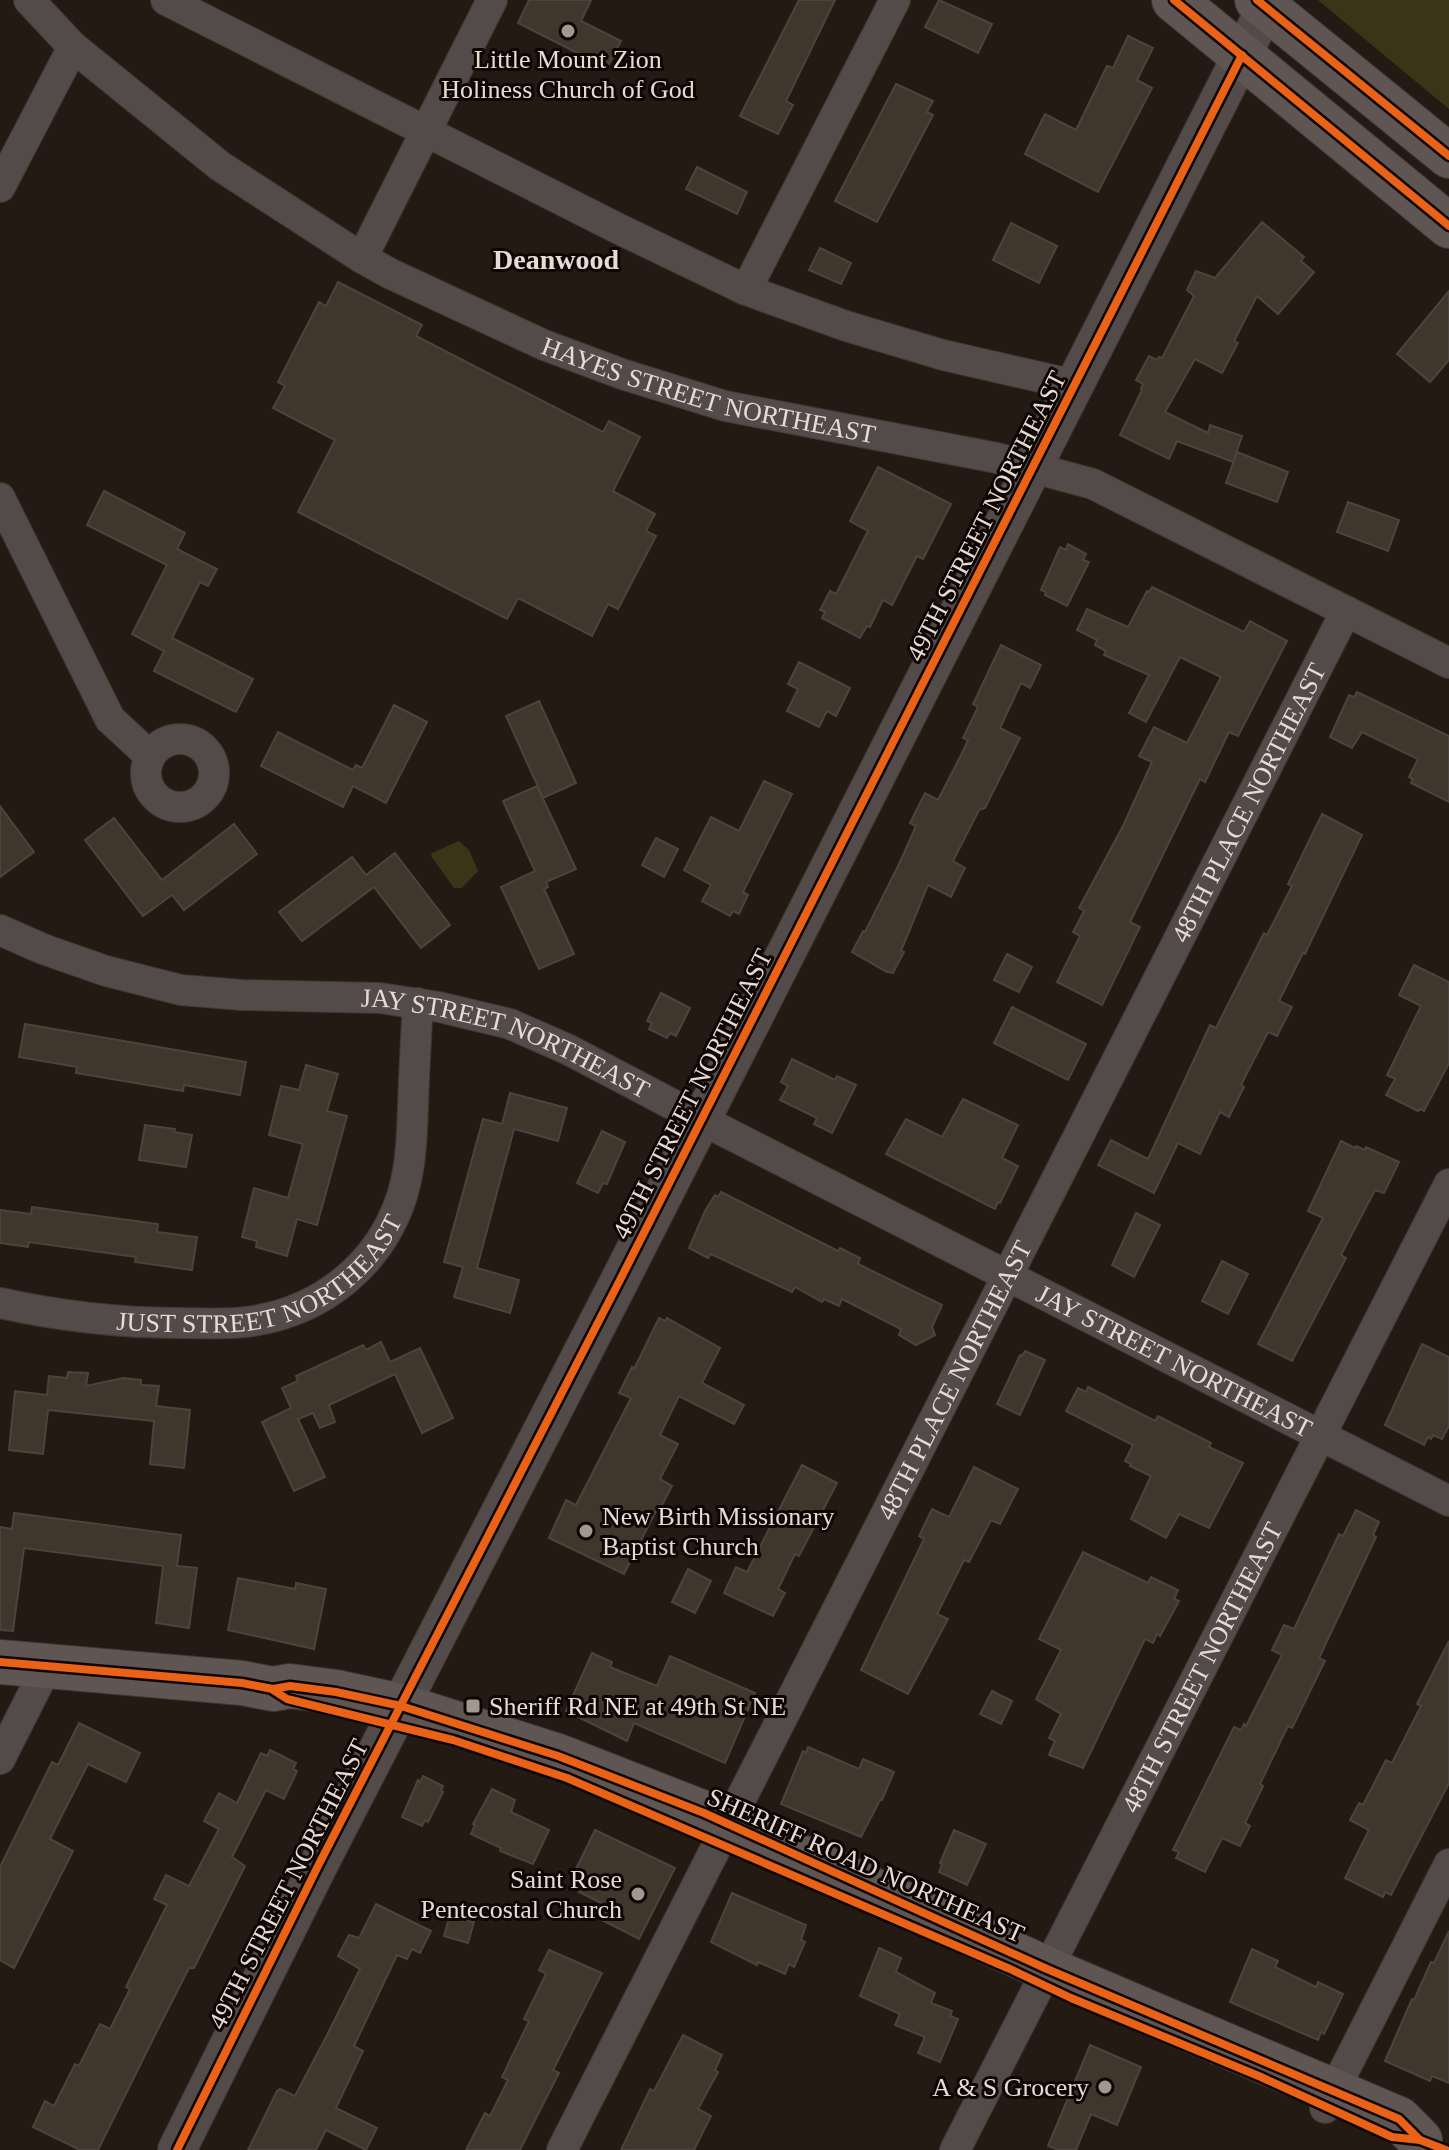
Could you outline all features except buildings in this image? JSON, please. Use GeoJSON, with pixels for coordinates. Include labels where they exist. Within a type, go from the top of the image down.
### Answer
{"type":"FeatureCollection","features":[{"type":"Feature","properties":{"kind":"main road"},"geometry":{"type":"LineString","coordinates":[[1174,0],[1449,226]]}},
{"type":"Feature","properties":{"kind":"main road"},"geometry":{"type":"LineString","coordinates":[[1264,3],[1449,156]]}},
{"type":"Feature","properties":{"kind":"main road","name":"SHERIFF ROAD NORTHEAST"},"geometry":{"type":"LineString","coordinates":[[0,1662],[242,1683],[273,1689],[287,1699],[396,1715],[453,1740],[723,1833],[1261,2077],[1329,2100],[1392,2137],[1433,2145]]}},
{"type":"Feature","properties":{"kind":"street","name":"HAYES STREET NORTHEAST"},"geometry":{"type":"LineString","coordinates":[[29,0],[73,47],[220,166],[362,258],[544,345],[622,374],[725,406],[1034,466],[1111,492],[1449,663]]}},
{"type":"Feature","properties":{"kind":"street"},"geometry":{"type":"LineString","coordinates":[[166,0],[746,290],[846,326],[929,351],[1075,385]]}},
{"type":"Feature","properties":{"kind":"street"},"geometry":{"type":"LineString","coordinates":[[362,258],[492,0]]}},
{"type":"Feature","properties":{"kind":"street"},"geometry":{"type":"LineString","coordinates":[[746,290],[895,0]]}},
{"type":"Feature","properties":{"kind":"street","name":"49TH STREET NORTHEAST"},"geometry":{"type":"LineString","coordinates":[[177,2150],[319,1864],[1034,466],[1242,55],[1264,3]]}},
{"type":"Feature","properties":{"kind":"street"},"geometry":{"type":"LineString","coordinates":[[0,187],[73,47]]}},
{"type":"Feature","properties":{"kind":"street"},"geometry":{"type":"LineString","coordinates":[[0,498],[110,719],[150,756]]}},
{"type":"Feature","properties":{"kind":"street","name":"48TH PLACE NORTHEAST"},"geometry":{"type":"LineString","coordinates":[[562,2150],[1346,611]]}},
{"type":"Feature","properties":{"kind":"street","name":"JAY STREET NORTHEAST"},"geometry":{"type":"LineString","coordinates":[[0,930],[106,971],[181,990],[242,995],[380,998],[485,1017],[530,1032],[1449,1501]]}},
{"type":"Feature","properties":{"kind":"street","name":"JUST STREET NORTHEAST"},"geometry":{"type":"LineString","coordinates":[[0,1303],[111,1320],[235,1323],[285,1313],[316,1301],[344,1282],[368,1259],[387,1232],[402,1195],[411,1157],[418,1003]]}},
{"type":"Feature","properties":{"kind":"street","name":"48TH STREET NORTHEAST"},"geometry":{"type":"LineString","coordinates":[[955,2150],[1449,1184]]}},
{"type":"Feature","properties":{"kind":"street"},"geometry":{"type":"LineString","coordinates":[[0,1759],[46,1668]]}},
{"type":"Feature","properties":{"kind":"street"},"geometry":{"type":"LineString","coordinates":[[1329,2100],[1449,1864]]}},
{"type":"Feature","properties":{"kind":"shaded area"},"geometry":{"type":"Polygon","coordinates":[[[1318,0],[1449,0],[1449,109],[1318,0]]]}},
{"type":"Feature","properties":{"kind":"shaded area"},"geometry":{"type":"Polygon","coordinates":[[[459,841],[469,850],[478,871],[462,888],[454,888],[431,856],[459,841]]]}},
{"type":"Feature","properties":{"kind":"cycle path"},"geometry":{"type":"LineString","coordinates":[[1174,0],[1449,226]]}},
{"type":"Feature","properties":{"kind":"cycle path"},"geometry":{"type":"LineString","coordinates":[[1257,0],[1449,156]]}},
{"type":"Feature","properties":{"kind":"cycle path"},"geometry":{"type":"LineString","coordinates":[[177,2150],[319,1864],[621,1278],[1242,55]]}},
{"type":"Feature","properties":{"kind":"cycle path"},"geometry":{"type":"LineString","coordinates":[[0,1662],[242,1683],[273,1689],[290,1686],[336,1692],[401,1706],[558,1756],[704,1813],[1047,1969],[1399,2119],[1420,2140]]}},
{"type":"Feature","properties":{"kind":"cycle path"},"geometry":{"type":"LineString","coordinates":[[273,1690],[287,1699],[453,1740],[567,1778],[1071,1998],[1261,2077],[1392,2137],[1420,2140],[1446,2150]]}},
{"type":"Feature","properties":{"kind":"place","name":"Little Mount Zion Holiness Church of God"},"geometry":{"type":"Point","coordinates":[568,31]}},
{"type":"Feature","properties":{"kind":"place","name":"New Birth Missionary Baptist Church"},"geometry":{"type":"Point","coordinates":[586,1531]}},
{"type":"Feature","properties":{"kind":"place","name":"Sheriff Rd NE at 49th St NE"},"geometry":{"type":"Point","coordinates":[473,1706]}},
{"type":"Feature","properties":{"kind":"place","name":"Saint Rose Pentecostal Church"},"geometry":{"type":"Point","coordinates":[638,1894]}},
{"type":"Feature","properties":{"kind":"place","name":"A & S Grocery"},"geometry":{"type":"Point","coordinates":[1105,2087]}},
{"type":"Feature","properties":{"kind":"district","name":"Deanwood"},"geometry":{"type":"Point","coordinates":[556,259]}}]}
